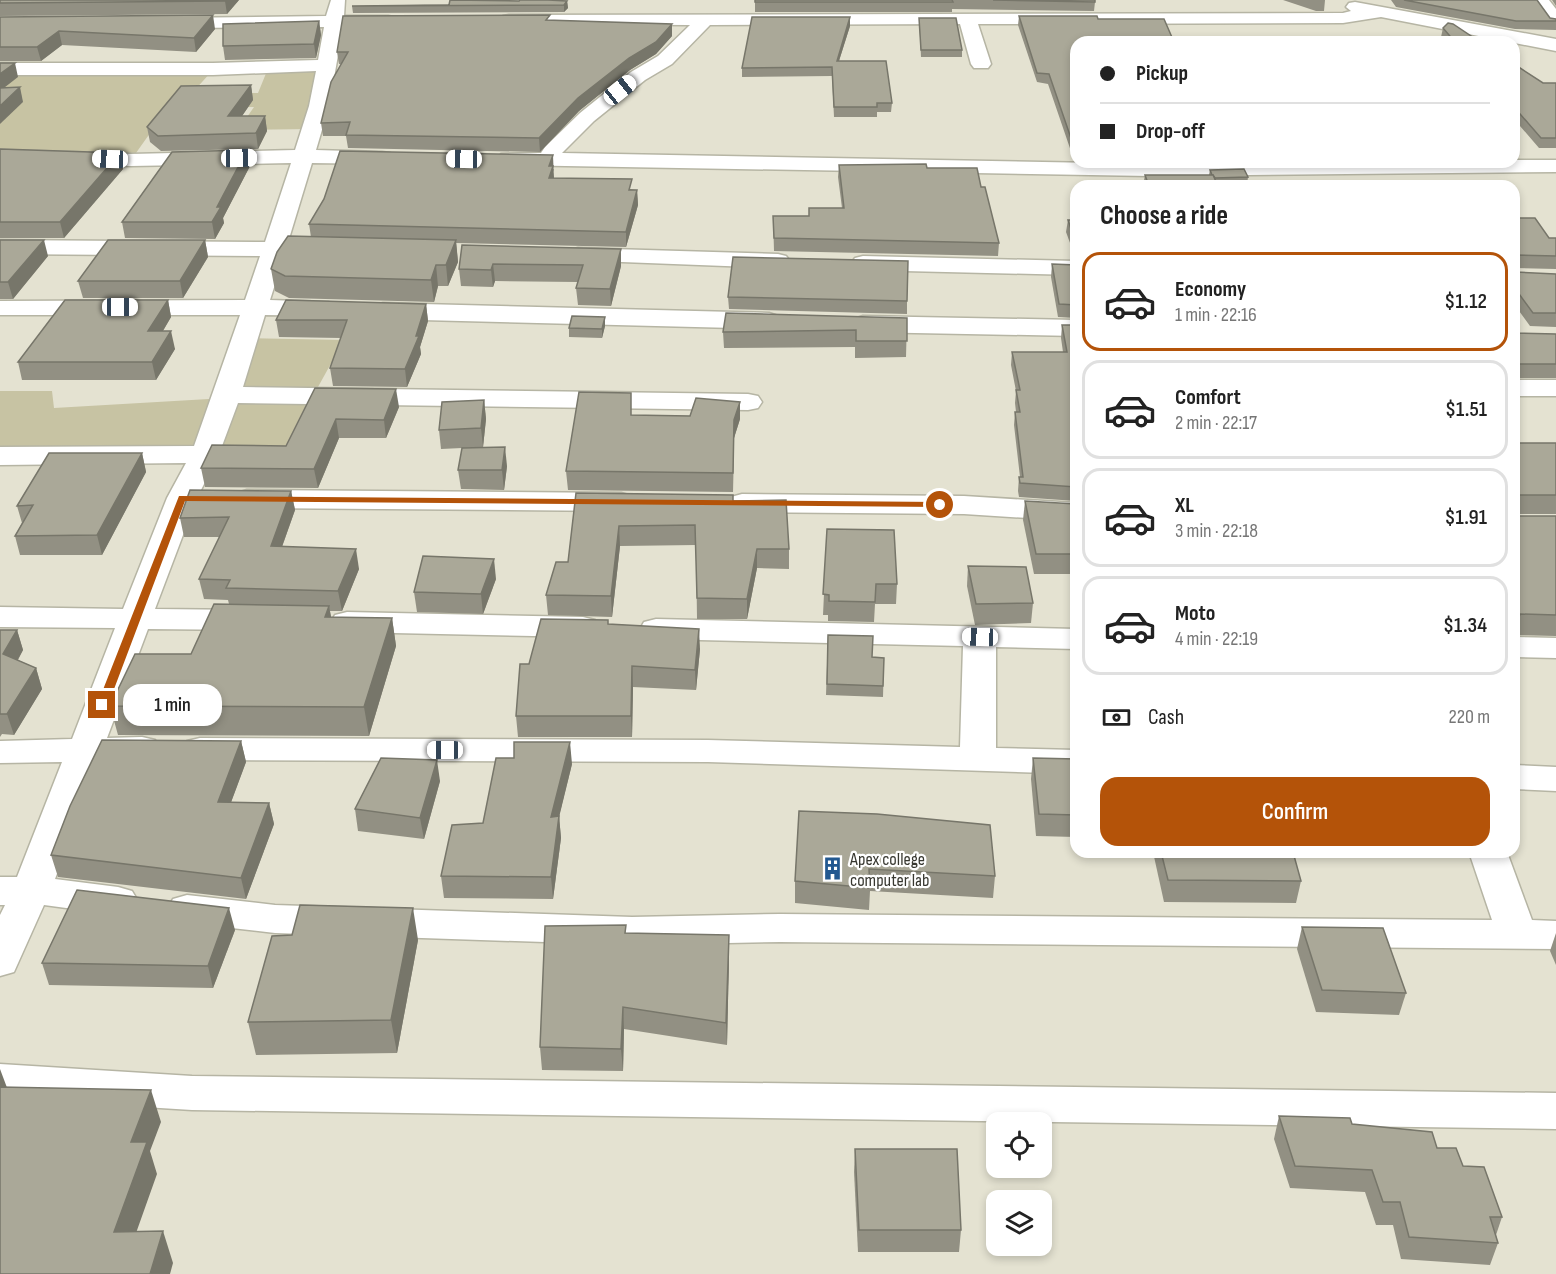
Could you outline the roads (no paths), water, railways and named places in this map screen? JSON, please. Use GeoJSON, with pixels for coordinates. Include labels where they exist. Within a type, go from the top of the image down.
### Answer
{"type":"FeatureCollection","features":[{"type":"Feature","properties":{"kind":"street"},"geometry":{"type":"LineString","coordinates":[[673,19],[690,0]]}},
{"type":"Feature","properties":{"kind":"street"},"geometry":{"type":"LineString","coordinates":[[786,18],[792,0]]}},
{"type":"Feature","properties":{"kind":"street"},"geometry":{"type":"LineString","coordinates":[[1038,19],[1043,0]]}},
{"type":"Feature","properties":{"kind":"street"},"geometry":{"type":"LineString","coordinates":[[1328,0],[1377,13],[1506,36]]}},
{"type":"Feature","properties":{"kind":"street"},"geometry":{"type":"LineString","coordinates":[[1540,0],[1556,21]]}},
{"type":"Feature","properties":{"kind":"street"},"geometry":{"type":"LineString","coordinates":[[0,961],[15,891],[86,748],[182,498],[205,454],[226,395],[319,106],[336,11]]}},
{"type":"Feature","properties":{"kind":"street"},"geometry":{"type":"LineString","coordinates":[[150,23],[336,11],[404,21]]}},
{"type":"Feature","properties":{"kind":"street"},"geometry":{"type":"LineString","coordinates":[[486,21],[967,18],[1038,19],[1167,27],[1343,18],[1377,13]]}},
{"type":"Feature","properties":{"kind":"street"},"geometry":{"type":"LineString","coordinates":[[967,18],[981,64]]}},
{"type":"Feature","properties":{"kind":"street"},"geometry":{"type":"LineString","coordinates":[[549,160],[552,151],[587,117],[638,76],[665,60],[706,19]]}},
{"type":"Feature","properties":{"kind":"street"},"geometry":{"type":"LineString","coordinates":[[1520,39],[1556,45]]}},
{"type":"Feature","properties":{"kind":"street"},"geometry":{"type":"LineString","coordinates":[[1520,54],[1556,45]]}},
{"type":"Feature","properties":{"kind":"street"},"geometry":{"type":"LineString","coordinates":[[0,69],[236,69],[328,64]]}},
{"type":"Feature","properties":{"kind":"street"},"geometry":{"type":"LineString","coordinates":[[0,156],[131,160],[303,156],[407,158]]}},
{"type":"Feature","properties":{"kind":"street"},"geometry":{"type":"LineString","coordinates":[[488,159],[1150,170],[1353,168]]}},
{"type":"Feature","properties":{"kind":"street"},"geometry":{"type":"LineString","coordinates":[[1520,166],[1556,166]]}},
{"type":"Feature","properties":{"kind":"street"},"geometry":{"type":"LineString","coordinates":[[0,247],[350,250]]}},
{"type":"Feature","properties":{"kind":"street"},"geometry":{"type":"LineString","coordinates":[[550,255],[796,261]]}},
{"type":"Feature","properties":{"kind":"street"},"geometry":{"type":"LineString","coordinates":[[843,262],[1070,268]]}},
{"type":"Feature","properties":{"kind":"street"},"geometry":{"type":"LineString","coordinates":[[0,308],[254,307],[798,322]]}},
{"type":"Feature","properties":{"kind":"street"},"geometry":{"type":"LineString","coordinates":[[845,323],[1070,328]]}},
{"type":"Feature","properties":{"kind":"street"},"geometry":{"type":"LineString","coordinates":[[1520,388],[1556,388]]}},
{"type":"Feature","properties":{"kind":"street"},"geometry":{"type":"LineString","coordinates":[[226,395],[748,402]]}},
{"type":"Feature","properties":{"kind":"street"},"geometry":{"type":"LineString","coordinates":[[0,456],[205,454]]}},
{"type":"Feature","properties":{"kind":"street"},"geometry":{"type":"LineString","coordinates":[[182,498],[642,502]]}},
{"type":"Feature","properties":{"kind":"street"},"geometry":{"type":"LineString","coordinates":[[714,503],[964,505],[1070,512]]}},
{"type":"Feature","properties":{"kind":"street"},"geometry":{"type":"LineString","coordinates":[[0,617],[278,621]]}},
{"type":"Feature","properties":{"kind":"street"},"geometry":{"type":"LineString","coordinates":[[314,621],[1070,639]]}},
{"type":"Feature","properties":{"kind":"street"},"geometry":{"type":"LineString","coordinates":[[978,758],[980,637]]}},
{"type":"Feature","properties":{"kind":"street"},"geometry":{"type":"LineString","coordinates":[[1520,647],[1556,648]]}},
{"type":"Feature","properties":{"kind":"street"},"geometry":{"type":"LineString","coordinates":[[0,752],[86,748],[708,751],[1070,762]]}},
{"type":"Feature","properties":{"kind":"street"},"geometry":{"type":"LineString","coordinates":[[1520,777],[1556,779]]}},
{"type":"Feature","properties":{"kind":"street"},"geometry":{"type":"LineString","coordinates":[[1490,858],[1517,934]]}},
{"type":"Feature","properties":{"kind":"street"},"geometry":{"type":"LineString","coordinates":[[15,891],[275,919],[632,931],[780,928],[1556,935]]}},
{"type":"Feature","properties":{"kind":"street"},"geometry":{"type":"LineString","coordinates":[[0,1081],[192,1094],[788,1099],[1556,1111]]}},
{"type":"Feature","properties":{"kind":"place","name":"Apex college computer lab"},"geometry":{"type":"Point","coordinates":[832,869]}}]}
